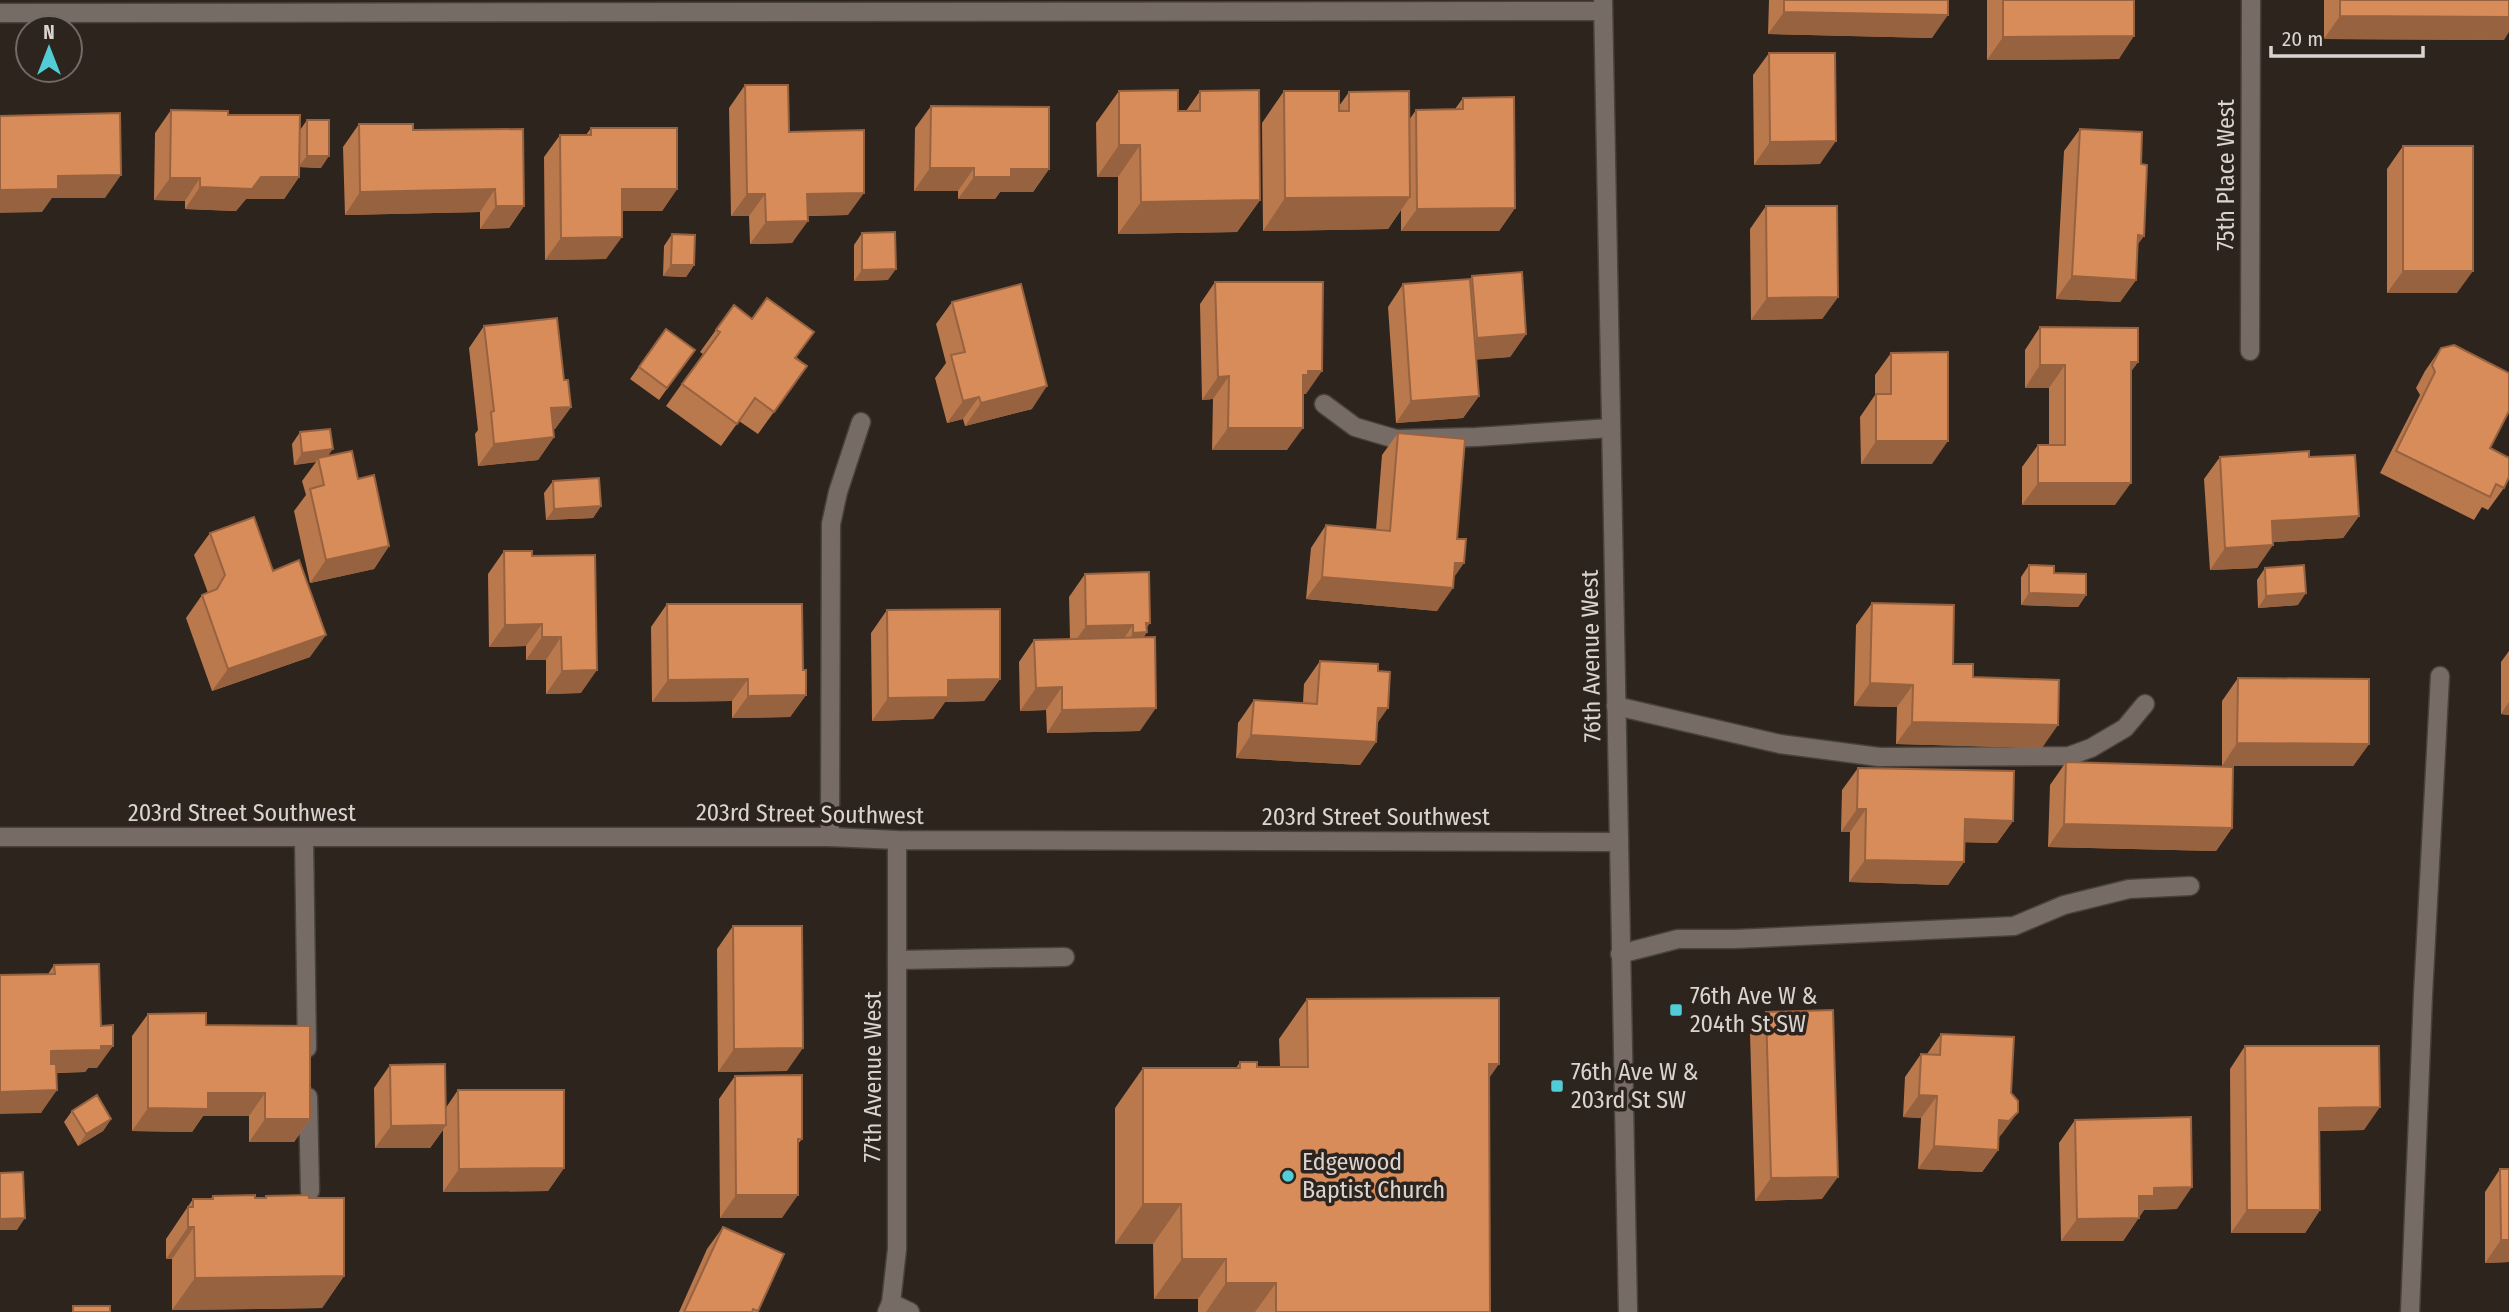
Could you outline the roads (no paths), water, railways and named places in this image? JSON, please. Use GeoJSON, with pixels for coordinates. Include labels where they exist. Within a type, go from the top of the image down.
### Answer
{"type":"FeatureCollection","features":[{"type":"Feature","properties":{"kind":"street","name":"75th Place West"},"geometry":{"type":"LineString","coordinates":[[2250,351],[2251,0]]}},
{"type":"Feature","properties":{"kind":"street"},"geometry":{"type":"LineString","coordinates":[[0,13],[1603,5]]}},
{"type":"Feature","properties":{"kind":"street","name":"76th Avenue West"},"geometry":{"type":"LineString","coordinates":[[1603,5],[1628,1312]]}},
{"type":"Feature","properties":{"kind":"street"},"geometry":{"type":"LineString","coordinates":[[1324,404],[1354,427],[1395,439],[1476,437],[1611,428]]}},
{"type":"Feature","properties":{"kind":"street"},"geometry":{"type":"LineString","coordinates":[[830,837],[831,524],[838,492],[861,422]]}},
{"type":"Feature","properties":{"kind":"street"},"geometry":{"type":"LineString","coordinates":[[2410,1312],[2440,676]]}},
{"type":"Feature","properties":{"kind":"street"},"geometry":{"type":"LineString","coordinates":[[1616,706],[1780,744],[1879,757],[2069,756],[2091,748],[2125,728],[2145,704]]}},
{"type":"Feature","properties":{"kind":"street","name":"203rd Street Southwest"},"geometry":{"type":"LineString","coordinates":[[0,836],[1619,842]]}},
{"type":"Feature","properties":{"kind":"street"},"geometry":{"type":"LineString","coordinates":[[304,838],[310,1191]]}},
{"type":"Feature","properties":{"kind":"street","name":"77th Avenue West"},"geometry":{"type":"LineString","coordinates":[[889,1308],[897,1249],[897,840]]}},
{"type":"Feature","properties":{"kind":"street"},"geometry":{"type":"LineString","coordinates":[[1620,954],[1678,939],[1735,939],[2014,926],[2064,905],[2129,889],[2190,886]]}},
{"type":"Feature","properties":{"kind":"street"},"geometry":{"type":"LineString","coordinates":[[897,960],[1065,957]]}},
{"type":"Feature","properties":{"kind":"street"},"geometry":{"type":"LineString","coordinates":[[889,1308],[911,1312]]}},
{"type":"Feature","properties":{"kind":"place","name":"76th Ave W & 204th St SW"},"geometry":{"type":"Point","coordinates":[1676,1010]}},
{"type":"Feature","properties":{"kind":"place","name":"76th Ave W & 203rd St SW"},"geometry":{"type":"Point","coordinates":[1557,1086]}},
{"type":"Feature","properties":{"kind":"place","name":"Edgewood Baptist Church"},"geometry":{"type":"Point","coordinates":[1288,1176]}}]}
